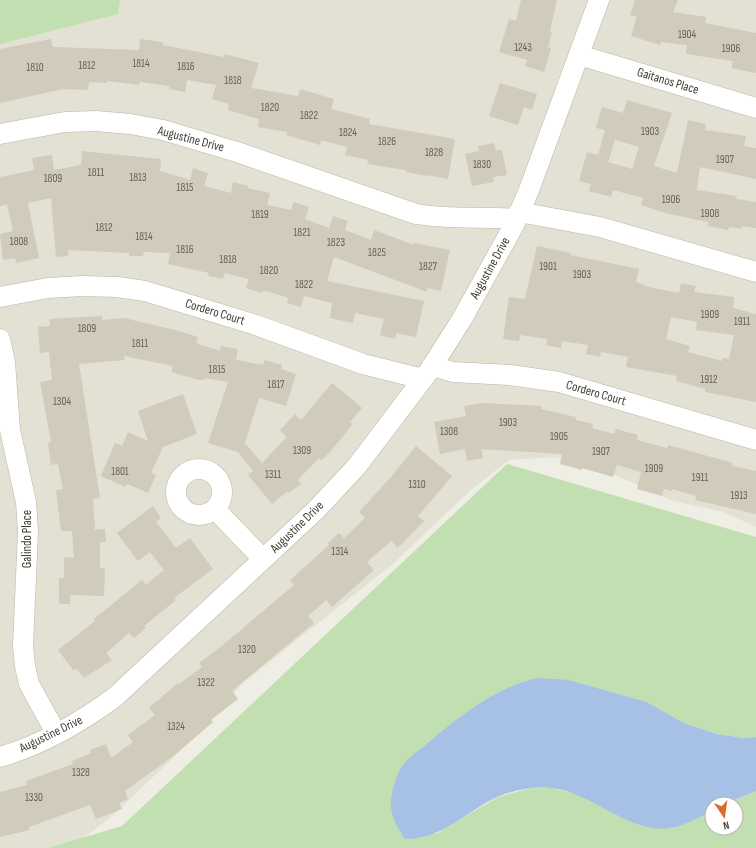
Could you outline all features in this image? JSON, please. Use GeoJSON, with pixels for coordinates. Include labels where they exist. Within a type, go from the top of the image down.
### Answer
{"type":"FeatureCollection","features":[{"type":"Feature","properties":{"kind":"street","name":"Augustine Drive"},"geometry":{"type":"LineString","coordinates":[[0,756],[36,743],[56,733],[95,712],[115,697],[316,510],[357,466],[428,373],[462,319],[518,216],[599,0]]}},
{"type":"Feature","properties":{"kind":"street","name":"Gaitanos Place"},"geometry":{"type":"LineString","coordinates":[[579,55],[756,108]]}},
{"type":"Feature","properties":{"kind":"street","name":"Augustine Drive"},"geometry":{"type":"LineString","coordinates":[[0,134],[65,122],[130,124],[163,130],[204,141],[416,214],[438,218],[518,216],[600,227],[756,272]]}},
{"type":"Feature","properties":{"kind":"street","name":"Cordero Court"},"geometry":{"type":"LineString","coordinates":[[0,297],[48,288],[83,286],[117,287],[145,291],[256,325],[363,364],[428,373],[453,372],[510,375],[559,382],[756,440]]}},
{"type":"Feature","properties":{"kind":"street","name":"Galindo Place"},"geometry":{"type":"LineString","coordinates":[[0,340],[5,362],[10,430],[26,502],[28,531],[23,646],[25,666],[29,684],[56,733]]}},
{"type":"Feature","properties":{"kind":"street"},"geometry":{"type":"LineString","coordinates":[[215,509],[263,560]]}},
{"type":"Feature","properties":{"kind":"shaded area"},"geometry":{"type":"Polygon","coordinates":[[[62,0],[756,0],[756,527],[723,512],[673,501],[615,475],[555,457],[509,460],[472,489],[394,563],[244,682],[171,760],[110,818],[70,848],[0,848],[0,36],[62,0]]]}},
{"type":"Feature","properties":{"kind":"green space"},"geometry":{"type":"Polygon","coordinates":[[[0,0],[120,0],[118,14],[0,44],[0,0]]]}},
{"type":"Feature","properties":{"kind":"green space"},"geometry":{"type":"Polygon","coordinates":[[[507,464],[756,537],[756,737],[744,738],[717,734],[684,723],[647,702],[569,680],[434,835],[498,797],[531,788],[552,788],[580,795],[623,817],[671,828],[704,814],[704,836],[744,836],[744,796],[756,791],[756,848],[48,848],[122,826],[507,464]]]}},
{"type":"Feature","properties":{"kind":"water"},"geometry":{"type":"Polygon","coordinates":[[[537,678],[569,680],[647,702],[684,723],[717,734],[744,738],[756,737],[756,791],[744,796],[704,796],[704,815],[670,828],[655,828],[640,825],[625,819],[566,791],[551,788],[531,788],[510,792],[497,797],[453,824],[431,835],[405,839],[395,822],[391,808],[394,783],[403,765],[418,750],[453,722],[479,704],[507,688],[537,678]]]}},
{"type":"Feature","properties":{"kind":"building"},"geometry":{"type":"Polygon","coordinates":[[[521,0],[557,0],[548,47],[551,48],[544,72],[525,66],[527,60],[499,52],[509,19],[516,21],[521,0]]]}},
{"type":"Feature","properties":{"kind":"building"},"geometry":{"type":"Polygon","coordinates":[[[635,0],[678,0],[673,12],[706,17],[705,23],[756,33],[756,73],[731,68],[733,61],[686,54],[687,45],[661,42],[660,45],[631,36],[637,17],[630,15],[635,0]]]}},
{"type":"Feature","properties":{"kind":"building"},"geometry":{"type":"Polygon","coordinates":[[[51,39],[53,47],[139,50],[140,39],[163,42],[163,45],[224,57],[225,54],[259,63],[251,88],[298,96],[300,89],[334,99],[331,109],[370,119],[369,124],[455,139],[448,179],[406,172],[406,170],[367,164],[368,160],[345,155],[347,147],[321,140],[320,145],[286,135],[287,132],[258,127],[259,119],[228,110],[229,104],[212,99],[216,85],[187,80],[185,92],[169,89],[169,86],[140,82],[139,85],[107,81],[107,83],[89,82],[88,90],[63,89],[0,103],[0,49],[51,39]]]}},
{"type":"Feature","properties":{"kind":"building"},"geometry":{"type":"Polygon","coordinates":[[[500,83],[537,94],[532,110],[524,107],[518,125],[489,116],[500,83]]]}},
{"type":"Feature","properties":{"kind":"building"},"geometry":{"type":"Polygon","coordinates":[[[627,100],[672,113],[654,166],[677,173],[688,120],[706,124],[705,130],[746,136],[744,146],[756,148],[756,179],[700,167],[697,190],[737,196],[736,199],[756,202],[756,228],[742,226],[742,229],[729,227],[728,230],[707,226],[708,222],[665,213],[641,205],[643,198],[613,190],[611,197],[589,191],[591,184],[579,181],[587,152],[598,155],[605,130],[596,128],[602,107],[623,113],[627,100]],[[615,140],[608,162],[632,169],[639,147],[615,140]]]}},
{"type":"Feature","properties":{"kind":"building"},"geometry":{"type":"Polygon","coordinates":[[[494,143],[496,151],[502,150],[507,175],[493,177],[494,182],[472,186],[465,154],[479,151],[478,146],[494,143]]]}},
{"type":"Feature","properties":{"kind":"building"},"geometry":{"type":"Polygon","coordinates":[[[82,151],[161,159],[160,171],[190,180],[193,168],[208,173],[204,186],[231,193],[233,182],[248,186],[247,188],[270,193],[267,205],[291,210],[294,202],[309,207],[305,219],[329,228],[333,216],[348,221],[345,230],[371,240],[374,230],[414,245],[414,243],[450,250],[441,291],[427,288],[427,292],[334,257],[327,281],[424,301],[416,337],[396,333],[395,339],[380,335],[384,319],[355,313],[353,323],[330,318],[332,303],[304,296],[301,307],[287,303],[288,298],[263,290],[262,293],[246,288],[249,279],[225,273],[223,279],[208,276],[209,273],[168,264],[170,253],[144,252],[143,256],[129,256],[129,253],[68,250],[68,256],[56,257],[51,198],[28,203],[39,258],[16,263],[15,258],[3,260],[0,234],[13,231],[7,204],[0,206],[0,177],[34,170],[32,158],[52,155],[54,170],[81,165],[82,151]]]}},
{"type":"Feature","properties":{"kind":"building"},"geometry":{"type":"Polygon","coordinates":[[[537,246],[571,253],[570,255],[639,269],[636,282],[652,288],[679,293],[681,283],[696,286],[694,292],[734,297],[733,308],[756,314],[756,402],[705,392],[705,389],[676,381],[677,376],[626,367],[628,357],[601,352],[600,357],[586,354],[588,345],[562,341],[561,348],[546,345],[547,339],[520,335],[519,341],[503,339],[509,297],[525,299],[537,246]],[[671,317],[666,339],[690,346],[688,352],[722,361],[723,358],[729,359],[734,335],[696,330],[697,322],[671,317]]]}},
{"type":"Feature","properties":{"kind":"building"},"geometry":{"type":"Polygon","coordinates":[[[102,316],[102,320],[124,318],[179,331],[198,337],[196,343],[220,351],[221,346],[238,349],[236,360],[263,365],[265,360],[282,365],[281,369],[296,374],[286,406],[259,398],[245,443],[262,463],[287,437],[280,430],[295,414],[301,420],[332,383],[362,408],[350,422],[353,424],[330,452],[322,460],[319,458],[298,480],[301,484],[289,493],[288,491],[272,504],[248,475],[253,471],[238,452],[208,443],[228,382],[205,378],[204,380],[199,380],[171,372],[173,366],[124,356],[125,360],[79,364],[100,498],[93,499],[95,530],[105,529],[106,542],[100,542],[100,568],[105,568],[104,596],[70,595],[70,604],[59,604],[59,578],[64,578],[64,557],[74,558],[72,531],[61,531],[56,490],[63,489],[58,464],[51,465],[48,443],[51,442],[40,382],[52,380],[49,352],[40,353],[38,327],[50,326],[49,319],[102,316]]]}},
{"type":"Feature","properties":{"kind":"building"},"geometry":{"type":"Polygon","coordinates":[[[183,394],[197,434],[163,447],[151,473],[156,475],[148,493],[127,484],[125,487],[101,476],[115,443],[122,446],[128,432],[148,441],[138,411],[183,394]]]}},
{"type":"Feature","properties":{"kind":"building"},"geometry":{"type":"Polygon","coordinates":[[[483,403],[541,406],[541,409],[576,417],[576,420],[593,424],[592,428],[614,434],[616,429],[638,435],[637,440],[667,448],[668,445],[733,463],[732,466],[756,471],[756,514],[695,500],[696,496],[672,489],[672,491],[664,489],[662,496],[637,489],[641,472],[617,465],[613,477],[582,468],[582,470],[560,464],[562,454],[481,449],[483,458],[467,461],[465,449],[440,454],[434,422],[466,416],[464,406],[483,403]]]}},
{"type":"Feature","properties":{"kind":"building"},"geometry":{"type":"Polygon","coordinates":[[[416,446],[452,476],[418,516],[424,521],[398,548],[391,541],[367,562],[374,570],[332,607],[326,600],[308,616],[314,623],[232,691],[238,699],[211,720],[213,722],[176,754],[125,791],[128,799],[119,803],[122,809],[96,819],[90,805],[29,827],[29,830],[0,837],[0,792],[27,785],[26,781],[73,764],[72,761],[91,753],[90,750],[106,744],[111,758],[133,742],[128,735],[155,715],[149,708],[178,683],[179,684],[202,667],[199,663],[223,645],[294,585],[290,580],[329,545],[328,543],[339,533],[344,538],[365,518],[359,512],[391,477],[416,446]]]}},
{"type":"Feature","properties":{"kind":"building"},"geometry":{"type":"Polygon","coordinates":[[[153,506],[161,518],[156,522],[176,548],[190,538],[213,569],[174,598],[176,600],[144,626],[146,628],[134,638],[129,633],[106,653],[112,660],[84,678],[77,669],[73,670],[58,650],[95,621],[94,619],[142,580],[146,585],[164,570],[150,552],[138,561],[117,533],[153,506]]]}}]}
